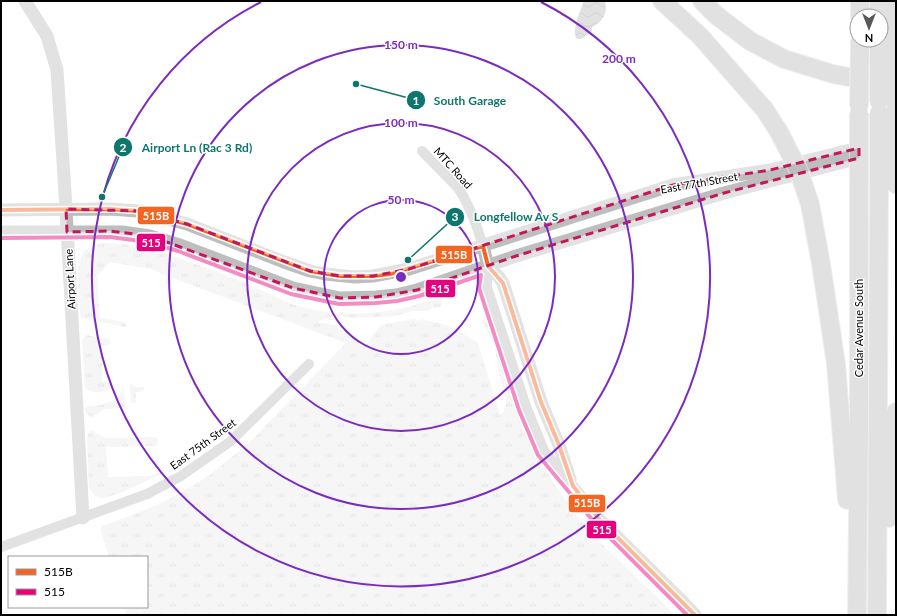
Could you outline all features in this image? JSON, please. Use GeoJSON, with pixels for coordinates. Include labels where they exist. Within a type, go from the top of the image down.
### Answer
{"type":"FeatureCollection","features":[{"type":"Feature","properties":{"kind":"highway"},"geometry":{"type":"LineString","coordinates":[[662,1],[700,36],[765,110],[779,132],[798,169],[810,204],[821,264],[836,364],[856,610]]}},
{"type":"Feature","properties":{"kind":"highway"},"geometry":{"type":"LineString","coordinates":[[676,1],[700,36]]}},
{"type":"Feature","properties":{"kind":"highway"},"geometry":{"type":"LineString","coordinates":[[702,1],[716,15],[750,41],[784,59],[833,74],[854,78],[896,77]]}},
{"type":"Feature","properties":{"kind":"highway","name":"Cedar Avenue South"},"geometry":{"type":"LineString","coordinates":[[889,28],[895,1]]}},
{"type":"Feature","properties":{"kind":"highway","name":"Cedar Avenue South"},"geometry":{"type":"LineString","coordinates":[[856,610],[859,418],[860,48]]}},
{"type":"Feature","properties":{"kind":"highway","name":"Cedar Avenue South"},"geometry":{"type":"LineString","coordinates":[[878,615],[890,186],[887,107],[887,48]]}},
{"type":"Feature","properties":{"kind":"highway"},"geometry":{"type":"LineString","coordinates":[[882,615],[896,412]]}},
{"type":"Feature","properties":{"kind":"street","name":"Airport Lane"},"geometry":{"type":"LineString","coordinates":[[25,1],[47,36],[57,70],[83,518]]}},
{"type":"Feature","properties":{"kind":"street","name":"East 77th Street"},"geometry":{"type":"LineString","coordinates":[[1,210],[124,210],[155,215],[187,224],[310,270],[340,276],[374,276],[409,269],[673,185],[770,170],[896,138]]}},
{"type":"Feature","properties":{"kind":"street","name":"East 77th Street"},"geometry":{"type":"LineString","coordinates":[[1,232],[116,231],[150,236],[180,245],[292,288],[340,298],[376,298],[417,290],[516,256],[724,193],[896,149]]}},
{"type":"Feature","properties":{"kind":"street","name":"MTC Road"},"geometry":{"type":"LineString","coordinates":[[422,151],[463,194],[483,246]]}},
{"type":"Feature","properties":{"kind":"street"},"geometry":{"type":"LineString","coordinates":[[483,246],[488,266],[485,286],[527,414],[543,452],[573,486],[599,519],[695,615]]}},
{"type":"Feature","properties":{"kind":"street"},"geometry":{"type":"LineString","coordinates":[[488,266],[503,283],[541,402],[559,445],[573,486]]}},
{"type":"Feature","properties":{"kind":"street","name":"East 75th Street"},"geometry":{"type":"LineString","coordinates":[[1,547],[147,494],[181,476],[231,441],[310,364]]}},
{"type":"Feature","properties":{"kind":"highlighted area"},"geometry":{"type":"Polygon","coordinates":[[[859,148],[859,158],[724,193],[516,256],[417,290],[376,297],[340,298],[293,288],[150,236],[110,231],[67,232],[66,209],[138,211],[187,224],[310,271],[340,276],[373,276],[409,269],[673,185],[770,170],[859,148]]]}},
{"type":"Feature","properties":{"kind":"green space"},"geometry":{"type":"Polygon","coordinates":[[[102,243],[134,245],[159,251],[226,275],[293,304],[323,312],[358,314],[375,313],[409,307],[442,297],[442,304],[440,307],[433,308],[428,311],[412,311],[395,316],[354,318],[337,316],[320,320],[319,323],[336,325],[364,348],[381,325],[414,319],[419,321],[421,319],[450,326],[478,343],[500,415],[504,411],[506,402],[494,345],[483,322],[484,317],[488,312],[530,437],[554,483],[569,505],[597,539],[674,615],[126,615],[125,608],[148,608],[148,556],[109,556],[101,532],[101,527],[157,505],[211,474],[248,444],[346,343],[173,278],[170,284],[166,284],[165,281],[167,276],[151,269],[110,262],[97,276],[100,318],[125,322],[125,327],[82,318],[80,315],[78,267],[80,266],[83,253],[93,246],[102,243]]]}},
{"type":"Feature","properties":{"kind":"green space"},"geometry":{"type":"Polygon","coordinates":[[[86,335],[110,340],[110,344],[102,346],[102,382],[111,382],[111,386],[107,391],[92,392],[85,387],[82,340],[86,335]]]}},
{"type":"Feature","properties":{"kind":"green space"},"geometry":{"type":"Polygon","coordinates":[[[130,384],[133,384],[133,387],[144,387],[144,391],[136,392],[136,403],[131,403],[130,384]]]}},
{"type":"Feature","properties":{"kind":"green space"},"geometry":{"type":"Polygon","coordinates":[[[124,387],[125,408],[104,409],[92,417],[86,414],[85,408],[114,400],[122,392],[124,387]]]}},
{"type":"Feature","properties":{"kind":"green space"},"geometry":{"type":"Polygon","coordinates":[[[92,431],[106,438],[155,437],[158,439],[155,446],[106,447],[108,477],[152,476],[163,470],[164,472],[115,495],[102,498],[95,496],[89,486],[87,437],[89,432],[92,431]]]}},
{"type":"Feature","properties":{"kind":"water"},"geometry":{"type":"Polygon","coordinates":[[[584,1],[605,1],[606,9],[602,20],[592,27],[592,32],[581,39],[577,39],[575,31],[584,1]]]}},
{"type":"Feature","properties":{"kind":"transit line","name":"515B"},"geometry":{"type":"LineString","coordinates":[[1,210],[110,209],[138,211],[187,224],[310,271],[340,276],[373,276],[390,274],[483,246],[488,266],[503,283],[541,402],[559,445],[573,486],[599,519],[695,615]]}},
{"type":"Feature","properties":{"kind":"transit line","name":"515"},"geometry":{"type":"LineString","coordinates":[[1,238],[110,237],[149,242],[178,251],[291,294],[339,304],[397,301],[419,296],[481,275],[479,288],[519,410],[538,455],[595,523],[687,615]]}},
{"type":"Feature","properties":{"kind":"place","name":"South Garage"},"geometry":{"type":"Point","coordinates":[356,84]}},
{"type":"Feature","properties":{"kind":"place","name":"Airport Ln (Rac 3 Rd)"},"geometry":{"type":"Point","coordinates":[102,197]}},
{"type":"Feature","properties":{"kind":"place","name":"Longfellow Av S"},"geometry":{"type":"Point","coordinates":[408,260]}}]}
